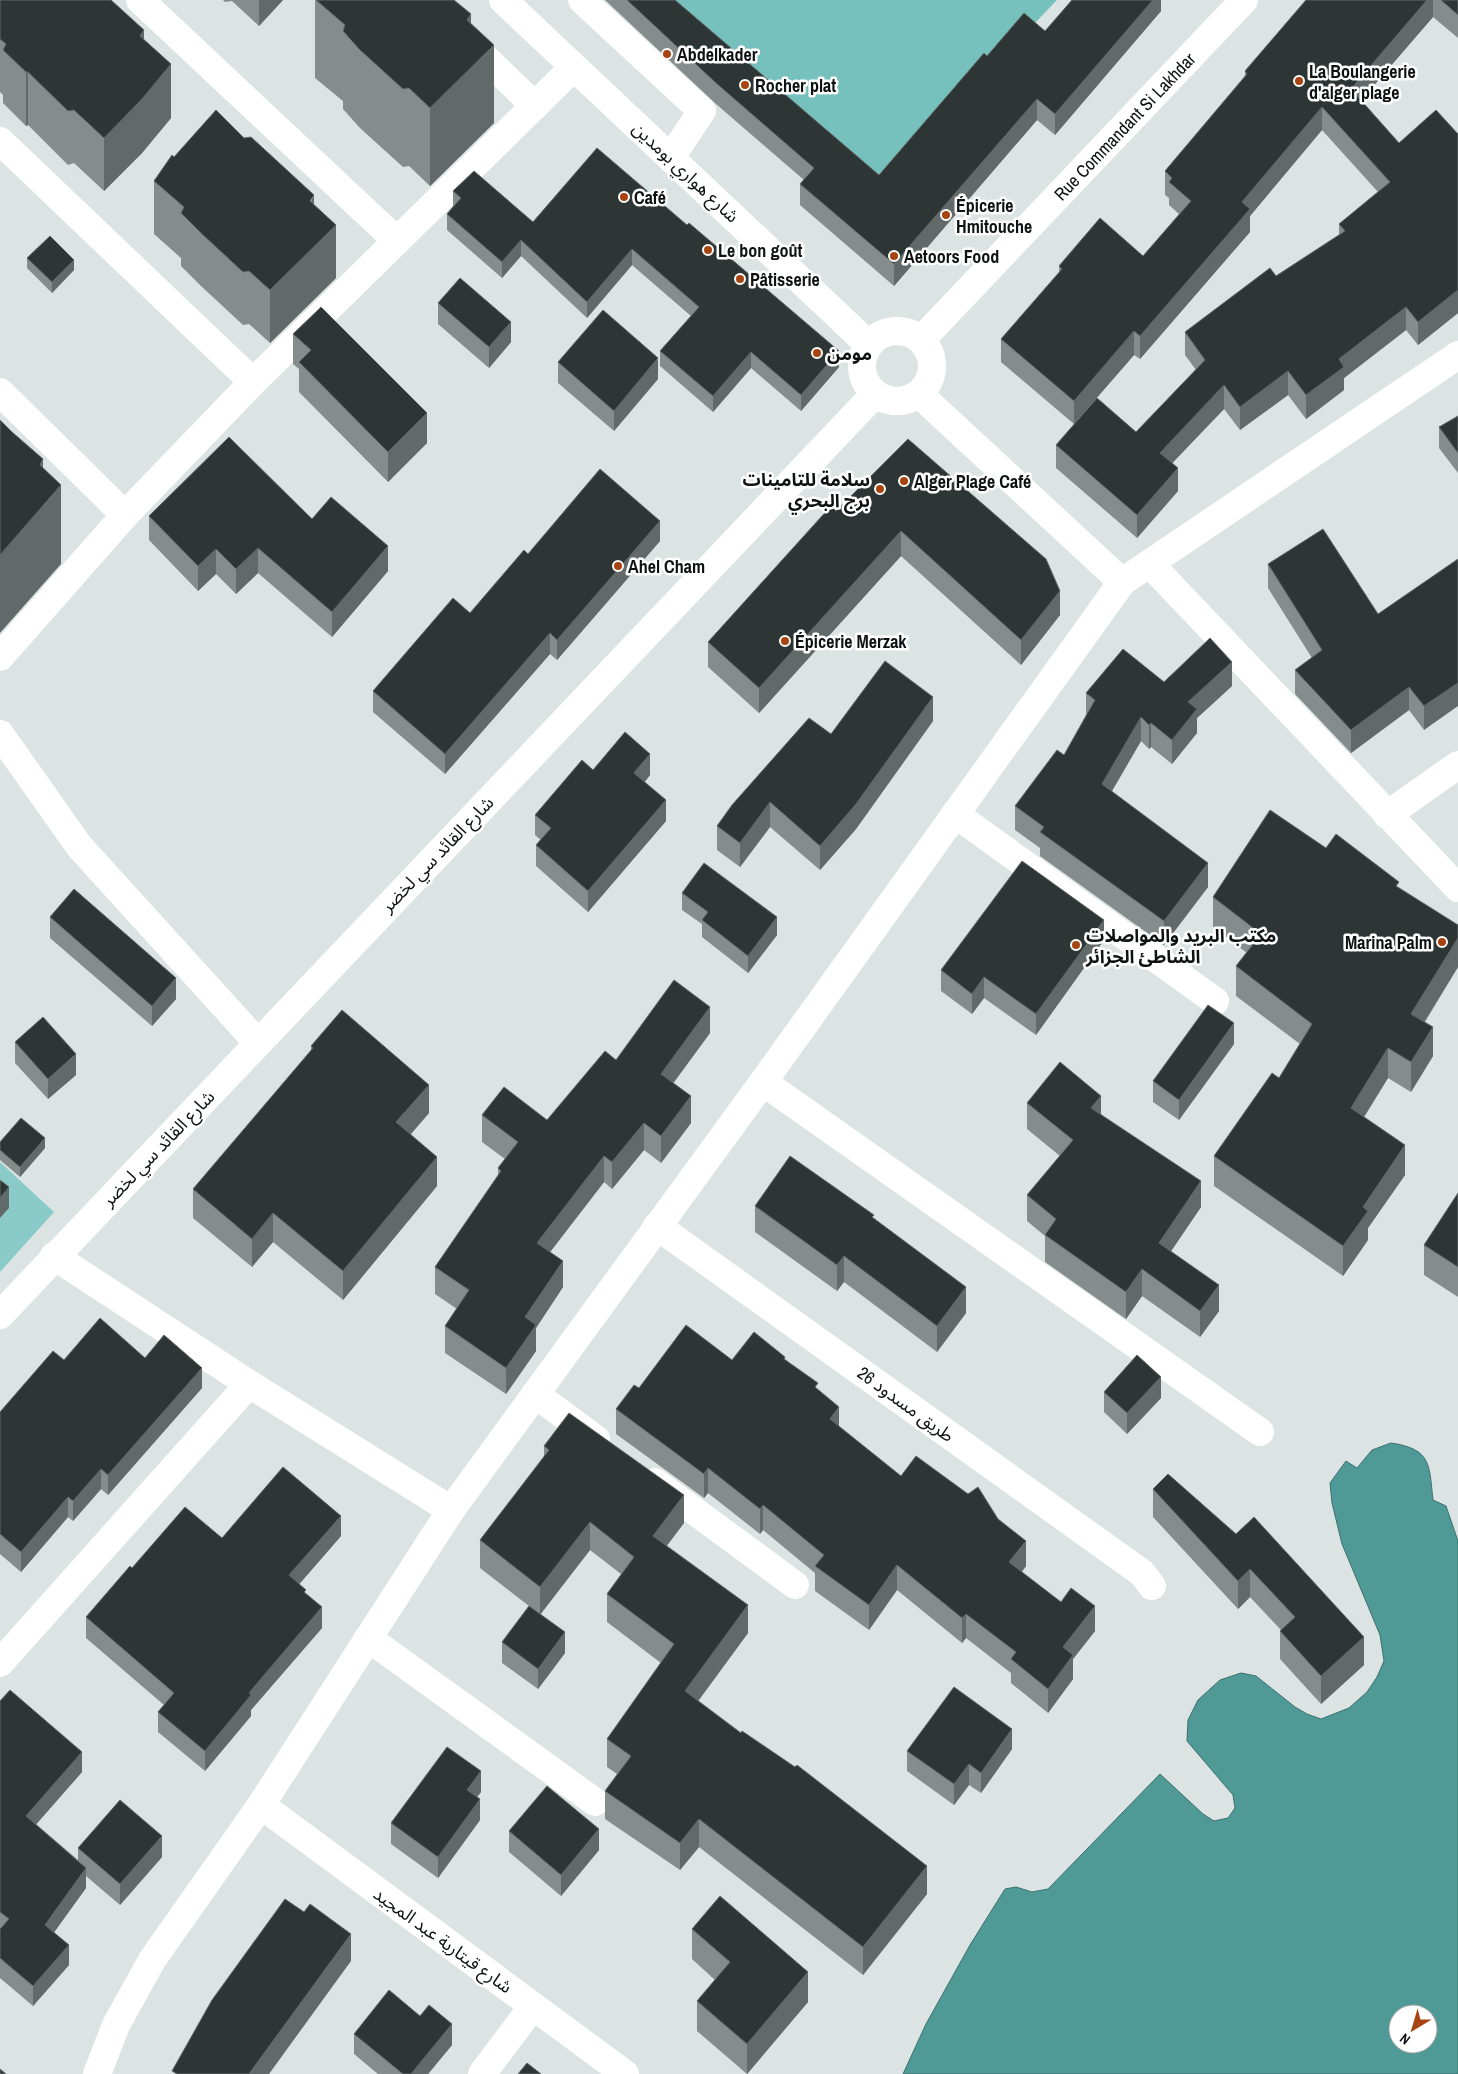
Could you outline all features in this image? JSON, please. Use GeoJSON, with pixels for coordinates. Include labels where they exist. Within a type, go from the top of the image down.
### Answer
{"type":"FeatureCollection","features":[{"type":"Feature","properties":{"kind":"street"},"geometry":{"type":"LineString","coordinates":[[140,0],[397,241]]}},
{"type":"Feature","properties":{"kind":"street"},"geometry":{"type":"LineString","coordinates":[[425,0],[535,106]]}},
{"type":"Feature","properties":{"kind":"street","name":"شارع هواري بومدين"},"geometry":{"type":"LineString","coordinates":[[504,0],[868,344]]}},
{"type":"Feature","properties":{"kind":"street"},"geometry":{"type":"LineString","coordinates":[[582,0],[702,111],[671,157]]}},
{"type":"Feature","properties":{"kind":"street","name":"Rue Commandant Si Lakhdar"},"geometry":{"type":"LineString","coordinates":[[921,340],[1244,0]]}},
{"type":"Feature","properties":{"kind":"street"},"geometry":{"type":"LineString","coordinates":[[0,657],[125,515],[253,382],[574,67]]}},
{"type":"Feature","properties":{"kind":"street"},"geometry":{"type":"LineString","coordinates":[[0,141],[253,382]]}},
{"type":"Feature","properties":{"kind":"street"},"geometry":{"type":"LineString","coordinates":[[894,330],[913,334],[921,340],[928,350],[932,361],[932,374],[927,385],[919,394],[909,399],[886,400],[875,394],[866,384],[861,371],[862,357],[868,344],[875,337],[894,330]]}},
{"type":"Feature","properties":{"kind":"street"},"geometry":{"type":"LineString","coordinates":[[97,2074],[116,2025],[152,1960],[261,1805],[451,1510],[763,1082],[1122,582],[1458,355]]}},
{"type":"Feature","properties":{"kind":"street"},"geometry":{"type":"LineString","coordinates":[[0,392],[125,515]]}},
{"type":"Feature","properties":{"kind":"street","name":"شارع القائد سي لخضر"},"geometry":{"type":"LineString","coordinates":[[0,1315],[875,394]]}},
{"type":"Feature","properties":{"kind":"street"},"geometry":{"type":"LineString","coordinates":[[919,394],[1122,582]]}},
{"type":"Feature","properties":{"kind":"street"},"geometry":{"type":"LineString","coordinates":[[1150,564],[1458,888]]}},
{"type":"Feature","properties":{"kind":"street"},"geometry":{"type":"LineString","coordinates":[[0,734],[79,846],[258,1043]]}},
{"type":"Feature","properties":{"kind":"street"},"geometry":{"type":"LineString","coordinates":[[1387,815],[1458,765]]}},
{"type":"Feature","properties":{"kind":"street"},"geometry":{"type":"LineString","coordinates":[[955,814],[1215,1001]]}},
{"type":"Feature","properties":{"kind":"street"},"geometry":{"type":"LineString","coordinates":[[763,1082],[1260,1432]]}},
{"type":"Feature","properties":{"kind":"street","name":"طريق مسدود 26"},"geometry":{"type":"LineString","coordinates":[[657,1226],[1142,1574],[1152,1586]]}},
{"type":"Feature","properties":{"kind":"street"},"geometry":{"type":"LineString","coordinates":[[54,1256],[249,1384],[451,1510]]}},
{"type":"Feature","properties":{"kind":"street"},"geometry":{"type":"LineString","coordinates":[[0,1663],[249,1384]]}},
{"type":"Feature","properties":{"kind":"street"},"geometry":{"type":"LineString","coordinates":[[535,1394],[614,1452]]}},
{"type":"Feature","properties":{"kind":"street"},"geometry":{"type":"LineString","coordinates":[[637,1469],[795,1585]]}},
{"type":"Feature","properties":{"kind":"street"},"geometry":{"type":"LineString","coordinates":[[368,1638],[595,1802]]}},
{"type":"Feature","properties":{"kind":"street","name":"شارع قيتارية عبد المجيد"},"geometry":{"type":"LineString","coordinates":[[261,1805],[625,2074]]}},
{"type":"Feature","properties":{"kind":"street"},"geometry":{"type":"LineString","coordinates":[[482,2074],[533,2006]]}},
{"type":"Feature","properties":{"kind":"shaded area"},"geometry":{"type":"Polygon","coordinates":[[[655,0],[1057,0],[874,191],[655,0]]]}},
{"type":"Feature","properties":{"kind":"shaded area"},"geometry":{"type":"Polygon","coordinates":[[[0,1162],[54,1212],[0,1272],[0,1162]]]}},
{"type":"Feature","properties":{"kind":"shaded area"},"geometry":{"type":"Polygon","coordinates":[[[1391,1443],[1404,1446],[1421,1454],[1429,1468],[1433,1500],[1446,1506],[1458,1541],[1458,2074],[903,2074],[926,2024],[970,1945],[1005,1889],[1016,1887],[1032,1892],[1048,1889],[1160,1774],[1203,1814],[1214,1821],[1228,1818],[1235,1808],[1233,1795],[1187,1741],[1188,1720],[1198,1700],[1220,1680],[1241,1673],[1256,1676],[1295,1707],[1321,1719],[1349,1708],[1367,1692],[1377,1677],[1384,1661],[1380,1635],[1342,1544],[1332,1503],[1330,1483],[1346,1461],[1357,1468],[1372,1450],[1391,1443]]]}},
{"type":"Feature","properties":{"kind":"building"},"geometry":{"type":"Polygon","coordinates":[[[0,0],[111,0],[144,30],[140,36],[171,64],[142,99],[104,138],[74,110],[68,111],[3,50],[6,44],[0,39],[0,0]]]}},
{"type":"Feature","properties":{"kind":"building"},"geometry":{"type":"Polygon","coordinates":[[[316,0],[454,0],[471,14],[467,20],[494,45],[430,108],[409,88],[403,89],[360,50],[343,31],[345,25],[316,0]]]}},
{"type":"Feature","properties":{"kind":"building"},"geometry":{"type":"Polygon","coordinates":[[[627,0],[675,0],[879,175],[984,53],[987,56],[1024,13],[1045,31],[1072,0],[1153,0],[1055,114],[1037,99],[894,264],[800,184],[814,168],[716,83],[627,0]]]}},
{"type":"Feature","properties":{"kind":"building"},"geometry":{"type":"Polygon","coordinates":[[[1306,0],[1427,0],[1351,89],[1399,143],[1436,110],[1458,134],[1458,290],[1418,322],[1406,307],[1339,359],[1344,367],[1306,395],[1288,371],[1240,407],[1224,385],[1160,453],[1178,468],[1137,515],[1056,445],[1097,398],[1136,432],[1205,360],[1185,332],[1270,268],[1276,276],[1345,231],[1339,224],[1390,182],[1322,107],[1242,202],[1250,209],[1140,336],[1134,331],[1074,401],[1001,339],[1062,269],[1059,266],[1100,218],[1143,256],[1191,201],[1169,182],[1172,178],[1165,171],[1247,74],[1245,71],[1306,0]]]}},
{"type":"Feature","properties":{"kind":"building"},"geometry":{"type":"Polygon","coordinates":[[[1441,0],[1458,0],[1458,15],[1441,0]]]}},
{"type":"Feature","properties":{"kind":"building"},"geometry":{"type":"Polygon","coordinates":[[[216,110],[244,138],[251,137],[314,195],[310,201],[336,225],[270,290],[249,271],[243,272],[201,233],[181,213],[184,207],[154,181],[172,155],[174,157],[216,110]]]}},
{"type":"Feature","properties":{"kind":"building"},"geometry":{"type":"Polygon","coordinates":[[[597,148],[687,225],[689,223],[839,351],[801,395],[751,352],[713,396],[660,351],[699,307],[632,249],[587,302],[521,240],[502,262],[447,214],[461,198],[453,191],[474,171],[533,222],[597,148]]]}},
{"type":"Feature","properties":{"kind":"building"},"geometry":{"type":"Polygon","coordinates":[[[50,236],[74,260],[52,282],[27,258],[50,236]]]}},
{"type":"Feature","properties":{"kind":"building"},"geometry":{"type":"Polygon","coordinates":[[[460,278],[511,322],[489,347],[438,303],[460,278]]]}},
{"type":"Feature","properties":{"kind":"building"},"geometry":{"type":"Polygon","coordinates":[[[321,307],[427,413],[388,452],[299,362],[311,350],[293,334],[321,307]]]}},
{"type":"Feature","properties":{"kind":"building"},"geometry":{"type":"Polygon","coordinates":[[[603,310],[658,358],[614,411],[558,362],[603,310]]]}},
{"type":"Feature","properties":{"kind":"building"},"geometry":{"type":"Polygon","coordinates":[[[1458,416],[1458,453],[1439,427],[1458,416]]]}},
{"type":"Feature","properties":{"kind":"building"},"geometry":{"type":"Polygon","coordinates":[[[0,420],[43,459],[40,465],[61,485],[0,555],[0,420]]]}},
{"type":"Feature","properties":{"kind":"building"},"geometry":{"type":"Polygon","coordinates":[[[229,437],[312,519],[331,497],[388,546],[332,612],[258,548],[236,569],[216,549],[198,566],[149,516],[229,437]]]}},
{"type":"Feature","properties":{"kind":"building"},"geometry":{"type":"Polygon","coordinates":[[[908,439],[1046,559],[1060,591],[1021,640],[901,531],[759,688],[708,642],[831,506],[836,511],[908,439]]]}},
{"type":"Feature","properties":{"kind":"building"},"geometry":{"type":"Polygon","coordinates":[[[600,469],[660,521],[557,640],[550,633],[445,754],[373,691],[453,598],[470,613],[524,550],[528,554],[600,469]]]}},
{"type":"Feature","properties":{"kind":"building"},"geometry":{"type":"Polygon","coordinates":[[[1323,529],[1378,614],[1458,559],[1458,683],[1424,706],[1409,687],[1351,730],[1295,670],[1322,650],[1268,564],[1323,529]]]}},
{"type":"Feature","properties":{"kind":"building"},"geometry":{"type":"Polygon","coordinates":[[[1210,638],[1232,662],[1188,702],[1197,709],[1172,740],[1151,723],[1149,725],[1141,717],[1102,784],[1208,863],[1164,921],[1040,832],[1044,827],[1015,806],[1057,750],[1064,755],[1095,700],[1086,693],[1123,649],[1164,682],[1210,638]]]}},
{"type":"Feature","properties":{"kind":"building"},"geometry":{"type":"Polygon","coordinates":[[[885,661],[933,697],[856,804],[820,846],[770,802],[740,843],[717,826],[732,805],[809,718],[831,734],[885,661]]]}},
{"type":"Feature","properties":{"kind":"building"},"geometry":{"type":"Polygon","coordinates":[[[625,732],[650,754],[634,773],[666,800],[588,891],[536,845],[551,828],[535,815],[582,760],[593,770],[625,732]]]}},
{"type":"Feature","properties":{"kind":"building"},"geometry":{"type":"Polygon","coordinates":[[[1270,810],[1326,848],[1336,834],[1399,882],[1396,886],[1458,925],[1458,938],[1411,1014],[1433,1027],[1411,1062],[1388,1048],[1351,1108],[1405,1145],[1363,1207],[1368,1211],[1343,1246],[1214,1156],[1272,1073],[1279,1078],[1312,1024],[1236,966],[1261,934],[1213,897],[1270,810]]]}},
{"type":"Feature","properties":{"kind":"building"},"geometry":{"type":"Polygon","coordinates":[[[1022,861],[1104,920],[1036,1014],[984,977],[972,994],[941,970],[1022,861]]]}},
{"type":"Feature","properties":{"kind":"building"},"geometry":{"type":"Polygon","coordinates":[[[704,863],[777,917],[748,956],[702,920],[708,912],[682,893],[704,863]]]}},
{"type":"Feature","properties":{"kind":"building"},"geometry":{"type":"Polygon","coordinates":[[[74,889],[176,978],[152,1006],[50,917],[74,889]]]}},
{"type":"Feature","properties":{"kind":"building"},"geometry":{"type":"Polygon","coordinates":[[[674,980],[710,1007],[661,1074],[691,1096],[661,1136],[644,1123],[612,1162],[604,1156],[537,1243],[563,1261],[525,1317],[536,1325],[506,1368],[445,1326],[469,1290],[435,1267],[501,1171],[498,1168],[518,1142],[482,1115],[504,1087],[547,1120],[605,1051],[616,1060],[674,980]]]}},
{"type":"Feature","properties":{"kind":"building"},"geometry":{"type":"Polygon","coordinates":[[[1208,1005],[1234,1023],[1179,1100],[1153,1081],[1208,1005]]]}},
{"type":"Feature","properties":{"kind":"building"},"geometry":{"type":"Polygon","coordinates":[[[342,1010],[429,1085],[396,1122],[437,1157],[343,1271],[273,1213],[252,1239],[193,1189],[313,1048],[311,1046],[342,1010]]]}},
{"type":"Feature","properties":{"kind":"building"},"geometry":{"type":"Polygon","coordinates":[[[43,1017],[76,1054],[48,1079],[15,1042],[43,1017]]]}},
{"type":"Feature","properties":{"kind":"building"},"geometry":{"type":"Polygon","coordinates":[[[1060,1062],[1101,1096],[1091,1108],[1201,1181],[1159,1243],[1219,1285],[1200,1311],[1142,1269],[1126,1292],[1045,1235],[1056,1219],[1027,1195],[1073,1140],[1027,1103],[1060,1062]]]}},
{"type":"Feature","properties":{"kind":"building"},"geometry":{"type":"Polygon","coordinates":[[[21,1118],[45,1138],[20,1167],[0,1150],[0,1142],[21,1118]]]}},
{"type":"Feature","properties":{"kind":"building"},"geometry":{"type":"Polygon","coordinates":[[[790,1156],[874,1215],[872,1217],[966,1287],[937,1326],[844,1256],[837,1265],[755,1206],[790,1156]]]}},
{"type":"Feature","properties":{"kind":"building"},"geometry":{"type":"Polygon","coordinates":[[[0,1180],[9,1187],[0,1198],[0,1180]]]}},
{"type":"Feature","properties":{"kind":"building"},"geometry":{"type":"Polygon","coordinates":[[[1458,1193],[1458,1267],[1424,1245],[1458,1193]]]}},
{"type":"Feature","properties":{"kind":"building"},"geometry":{"type":"Polygon","coordinates":[[[100,1318],[145,1358],[164,1335],[202,1368],[108,1475],[101,1469],[73,1501],[68,1497],[21,1552],[0,1534],[0,1412],[53,1351],[64,1360],[100,1318]]]}},
{"type":"Feature","properties":{"kind":"building"},"geometry":{"type":"Polygon","coordinates":[[[686,1325],[732,1360],[754,1332],[785,1357],[784,1359],[818,1383],[815,1387],[839,1407],[830,1419],[901,1476],[916,1456],[968,1494],[978,1487],[998,1519],[1026,1541],[1009,1562],[1061,1602],[1071,1588],[1095,1606],[1063,1647],[1073,1655],[1048,1689],[1011,1659],[1016,1652],[966,1614],[962,1618],[897,1565],[869,1605],[815,1566],[824,1555],[763,1505],[760,1509],[708,1468],[704,1474],[616,1409],[634,1385],[639,1388],[686,1325]]]}},
{"type":"Feature","properties":{"kind":"building"},"geometry":{"type":"Polygon","coordinates":[[[1137,1355],[1161,1377],[1127,1413],[1104,1392],[1137,1355]]]}},
{"type":"Feature","properties":{"kind":"building"},"geometry":{"type":"Polygon","coordinates":[[[569,1413],[684,1495],[653,1536],[748,1605],[685,1691],[741,1733],[742,1731],[795,1767],[797,1765],[927,1866],[863,1947],[699,1819],[680,1843],[605,1791],[631,1756],[607,1739],[674,1644],[607,1594],[634,1557],[590,1522],[540,1587],[480,1540],[549,1450],[544,1446],[569,1413]]]}},
{"type":"Feature","properties":{"kind":"building"},"geometry":{"type":"Polygon","coordinates":[[[283,1467],[341,1516],[289,1575],[306,1590],[304,1592],[322,1607],[249,1693],[251,1695],[205,1751],[158,1712],[174,1693],[86,1617],[185,1507],[222,1538],[283,1467]]]}},
{"type":"Feature","properties":{"kind":"building"},"geometry":{"type":"Polygon","coordinates":[[[1168,1474],[1236,1534],[1254,1517],[1364,1637],[1321,1676],[1280,1631],[1295,1617],[1250,1569],[1238,1581],[1153,1489],[1168,1474]]]}},
{"type":"Feature","properties":{"kind":"building"},"geometry":{"type":"Polygon","coordinates":[[[529,1606],[565,1632],[538,1669],[502,1642],[529,1606]]]}},
{"type":"Feature","properties":{"kind":"building"},"geometry":{"type":"Polygon","coordinates":[[[954,1687],[1012,1729],[981,1773],[969,1764],[954,1784],[907,1751],[954,1687]]]}},
{"type":"Feature","properties":{"kind":"building"},"geometry":{"type":"Polygon","coordinates":[[[10,1690],[82,1752],[26,1816],[86,1868],[45,1925],[69,1945],[33,1986],[0,1958],[0,1929],[9,1919],[0,1912],[0,1701],[10,1690]]]}},
{"type":"Feature","properties":{"kind":"building"},"geometry":{"type":"Polygon","coordinates":[[[447,1747],[481,1771],[467,1790],[480,1799],[438,1857],[391,1823],[447,1747]]]}},
{"type":"Feature","properties":{"kind":"building"},"geometry":{"type":"Polygon","coordinates":[[[547,1786],[599,1829],[561,1875],[509,1831],[547,1786]]]}},
{"type":"Feature","properties":{"kind":"building"},"geometry":{"type":"Polygon","coordinates":[[[120,1800],[162,1836],[120,1884],[78,1848],[120,1800]]]}},
{"type":"Feature","properties":{"kind":"building"},"geometry":{"type":"Polygon","coordinates":[[[720,1896],[808,1972],[747,2044],[697,2001],[730,1962],[692,1929],[720,1896]]]}},
{"type":"Feature","properties":{"kind":"building"},"geometry":{"type":"Polygon","coordinates":[[[285,1899],[304,1912],[310,1904],[351,1934],[249,2074],[177,2074],[172,2071],[212,2000],[285,1899]]]}},
{"type":"Feature","properties":{"kind":"building"},"geometry":{"type":"Polygon","coordinates":[[[389,1990],[420,2016],[429,2005],[452,2024],[411,2074],[403,2074],[354,2034],[389,1990]]]}},
{"type":"Feature","properties":{"kind":"building"},"geometry":{"type":"Polygon","coordinates":[[[527,2063],[541,2074],[518,2074],[527,2063]]]}},
{"type":"Feature","properties":{"kind":"place","name":"Abdelkader"},"geometry":{"type":"Point","coordinates":[667,54]}},
{"type":"Feature","properties":{"kind":"place","name":"La Boulangerie d'alger plage"},"geometry":{"type":"Point","coordinates":[1299,81]}},
{"type":"Feature","properties":{"kind":"place","name":"Rocher plat"},"geometry":{"type":"Point","coordinates":[745,85]}},
{"type":"Feature","properties":{"kind":"place","name":"Café"},"geometry":{"type":"Point","coordinates":[624,197]}},
{"type":"Feature","properties":{"kind":"place","name":"Épicerie Hmitouche"},"geometry":{"type":"Point","coordinates":[946,215]}},
{"type":"Feature","properties":{"kind":"place","name":"Le bon goût"},"geometry":{"type":"Point","coordinates":[708,250]}},
{"type":"Feature","properties":{"kind":"place","name":"Aetoors Food"},"geometry":{"type":"Point","coordinates":[894,256]}},
{"type":"Feature","properties":{"kind":"place","name":"Pâtisserie"},"geometry":{"type":"Point","coordinates":[740,279]}},
{"type":"Feature","properties":{"kind":"place","name":"مومن"},"geometry":{"type":"Point","coordinates":[817,353]}},
{"type":"Feature","properties":{"kind":"place","name":"Alger Plage Café"},"geometry":{"type":"Point","coordinates":[904,481]}},
{"type":"Feature","properties":{"kind":"place","name":"سلامة للتامينات برج البحري"},"geometry":{"type":"Point","coordinates":[880,489]}},
{"type":"Feature","properties":{"kind":"place","name":"Ahel Cham"},"geometry":{"type":"Point","coordinates":[618,566]}},
{"type":"Feature","properties":{"kind":"place","name":"Épicerie Merzak"},"geometry":{"type":"Point","coordinates":[785,641]}},
{"type":"Feature","properties":{"kind":"place","name":"Marina Palm"},"geometry":{"type":"Point","coordinates":[1442,942]}},
{"type":"Feature","properties":{"kind":"place","name":"مكتب البريد والمواصلات الشاطئ الجزائر"},"geometry":{"type":"Point","coordinates":[1076,945]}}]}
